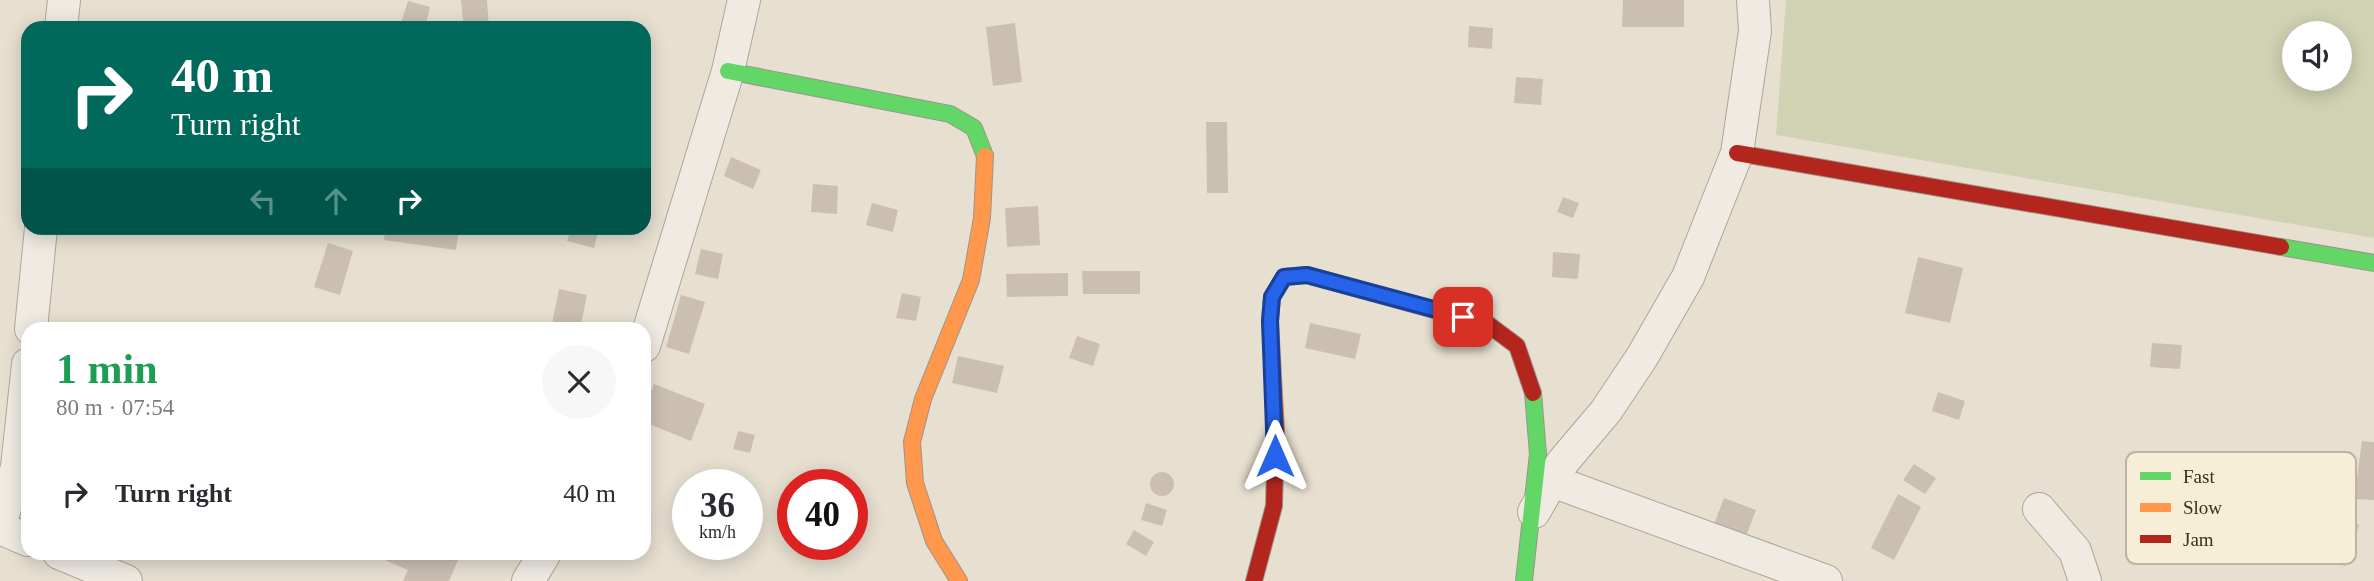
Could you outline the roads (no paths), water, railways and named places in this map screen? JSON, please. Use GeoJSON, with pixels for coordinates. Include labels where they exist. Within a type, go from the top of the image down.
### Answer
{"type":"FeatureCollection","features":[{"type":"Feature","properties":{"kind":"street"},"geometry":{"type":"LineString","coordinates":[[62,21],[64,0]]}},
{"type":"Feature","properties":{"kind":"street"},"geometry":{"type":"LineString","coordinates":[[651,323],[729,71],[744,0]]}},
{"type":"Feature","properties":{"kind":"street"},"geometry":{"type":"LineString","coordinates":[[1533,514],[1562,463],[1606,411],[1669,313],[1710,227],[1737,153],[1755,31],[1753,0]]}},
{"type":"Feature","properties":{"kind":"street"},"geometry":{"type":"LineString","coordinates":[[729,71],[950,114],[974,128],[985,153],[982,218],[971,280],[923,399],[912,442],[915,484],[934,541],[959,581]]}},
{"type":"Feature","properties":{"kind":"street"},"geometry":{"type":"LineString","coordinates":[[1737,153],[2374,263]]}},
{"type":"Feature","properties":{"kind":"street"},"geometry":{"type":"LineString","coordinates":[[33,322],[40,235]]}},
{"type":"Feature","properties":{"kind":"street"},"geometry":{"type":"LineString","coordinates":[[1254,581],[1274,506],[1276,431],[1270,321],[1272,297],[1284,277],[1307,275],[1489,325],[1517,346],[1535,399],[1538,454],[1524,581]]}},
{"type":"Feature","properties":{"kind":"street"},"geometry":{"type":"LineString","coordinates":[[21,430],[17,467],[0,526],[21,536]]}},
{"type":"Feature","properties":{"kind":"street"},"geometry":{"type":"LineString","coordinates":[[1552,481],[1826,581]]}},
{"type":"Feature","properties":{"kind":"street"},"geometry":{"type":"LineString","coordinates":[[2039,509],[2075,551],[2085,581]]}},
{"type":"Feature","properties":{"kind":"street"},"geometry":{"type":"LineString","coordinates":[[76,560],[126,581]]}},
{"type":"Feature","properties":{"kind":"street"},"geometry":{"type":"LineString","coordinates":[[528,581],[541,560]]}}]}
